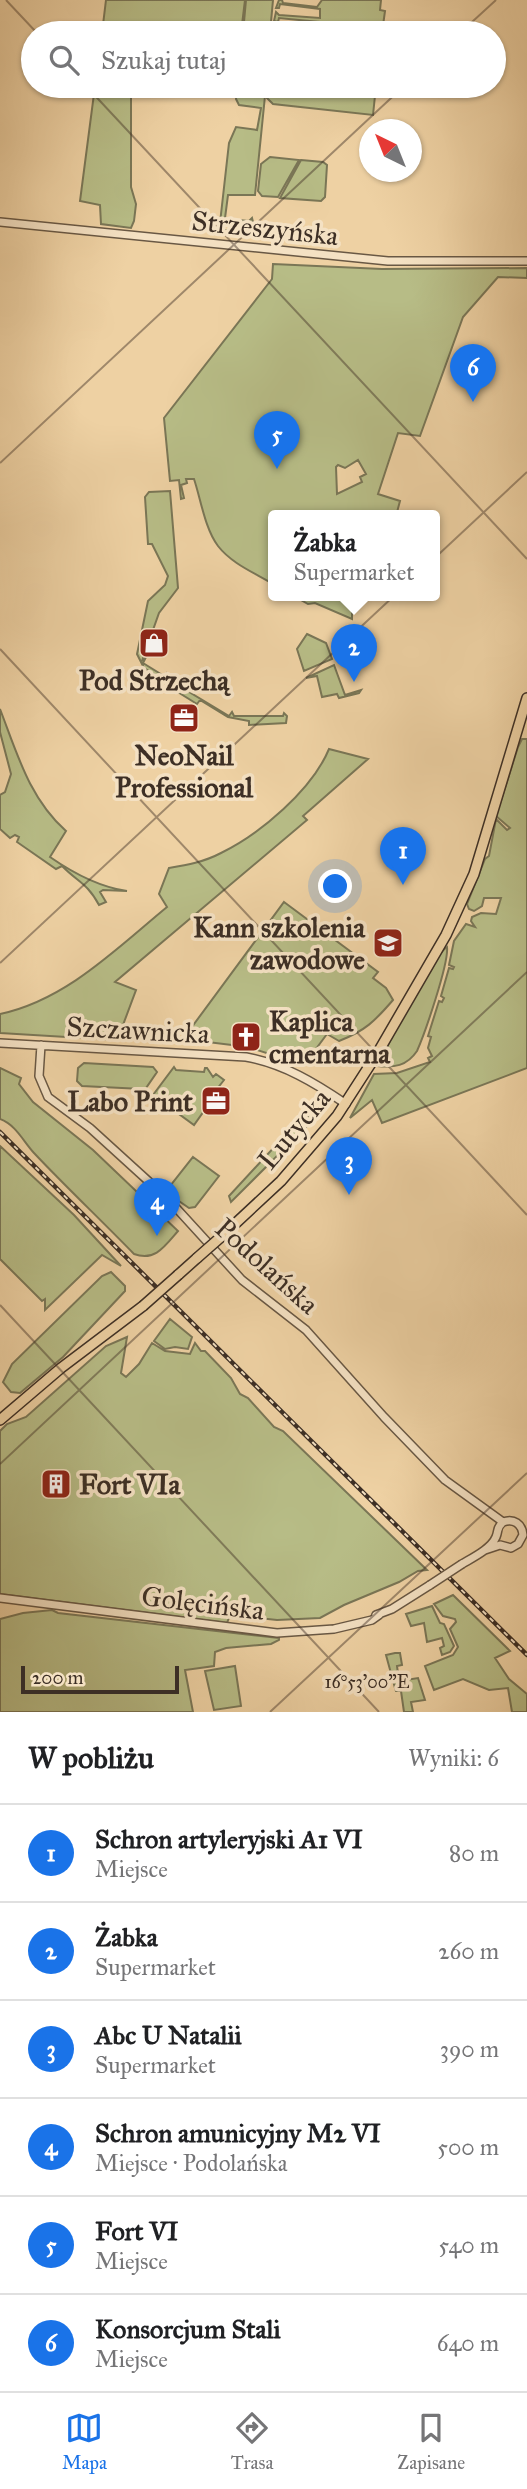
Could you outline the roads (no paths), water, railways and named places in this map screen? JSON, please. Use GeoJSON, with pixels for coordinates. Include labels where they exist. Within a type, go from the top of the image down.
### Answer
{"type":"FeatureCollection","features":[{"type":"Feature","properties":{"kind":"main road","name":"Lutycka"},"geometry":{"type":"LineString","coordinates":[[0,1420],[61,1368],[143,1306],[253,1209],[303,1158],[346,1104],[394,1026],[460,906],[484,844],[527,698]]}},
{"type":"Feature","properties":{"kind":"street","name":"Strzeszyńska"},"geometry":{"type":"LineString","coordinates":[[0,222],[388,261],[527,261]]}},
{"type":"Feature","properties":{"kind":"street","name":"Szczawnicka"},"geometry":{"type":"LineString","coordinates":[[0,1043],[254,1059],[300,1075],[346,1104]]}},
{"type":"Feature","properties":{"kind":"street","name":"Podolańska"},"geometry":{"type":"LineString","coordinates":[[41,1045],[39,1080],[51,1100],[84,1123],[168,1199],[235,1273],[306,1330],[437,1472],[489,1512],[500,1524]]}},
{"type":"Feature","properties":{"kind":"street"},"geometry":{"type":"LineString","coordinates":[[514,1521],[525,1533],[524,1541],[511,1548],[498,1541],[500,1524],[514,1521]]}},
{"type":"Feature","properties":{"kind":"street","name":"Golęcińska"},"geometry":{"type":"LineString","coordinates":[[0,1598],[277,1633],[321,1631],[375,1619],[498,1541]]}},
{"type":"Feature","properties":{"kind":"railway"},"geometry":{"type":"LineString","coordinates":[[0,1132],[527,1655]]}},
{"type":"Feature","properties":{"kind":"place","name":"Konsorcjum Stali"},"geometry":{"type":"Point","coordinates":[473,402]}},
{"type":"Feature","properties":{"kind":"place","name":"Fort VI"},"geometry":{"type":"Point","coordinates":[277,469]}},
{"type":"Feature","properties":{"kind":"place","name":"Pod Strzechą"},"geometry":{"type":"Point","coordinates":[154,643]}},
{"type":"Feature","properties":{"kind":"place","name":"Żabka"},"geometry":{"type":"Point","coordinates":[354,682]}},
{"type":"Feature","properties":{"kind":"place","name":"NeoNail Professional"},"geometry":{"type":"Point","coordinates":[184,718]}},
{"type":"Feature","properties":{"kind":"place","name":"Schron artyleryjski A1 VI"},"geometry":{"type":"Point","coordinates":[403,885]}},
{"type":"Feature","properties":{"kind":"place","name":"Kann szkolenia zawodowe"},"geometry":{"type":"Point","coordinates":[388,943]}},
{"type":"Feature","properties":{"kind":"place","name":"Kaplica cmentarna"},"geometry":{"type":"Point","coordinates":[246,1037]}},
{"type":"Feature","properties":{"kind":"place","name":"Labo Print"},"geometry":{"type":"Point","coordinates":[216,1101]}},
{"type":"Feature","properties":{"kind":"place","name":"Abc U Natalii"},"geometry":{"type":"Point","coordinates":[349,1195]}},
{"type":"Feature","properties":{"kind":"place","name":"Schron amunicyjny M2 VI"},"geometry":{"type":"Point","coordinates":[157,1236]}},
{"type":"Feature","properties":{"kind":"place","name":"Fort VIa"},"geometry":{"type":"Point","coordinates":[56,1484]}}]}
